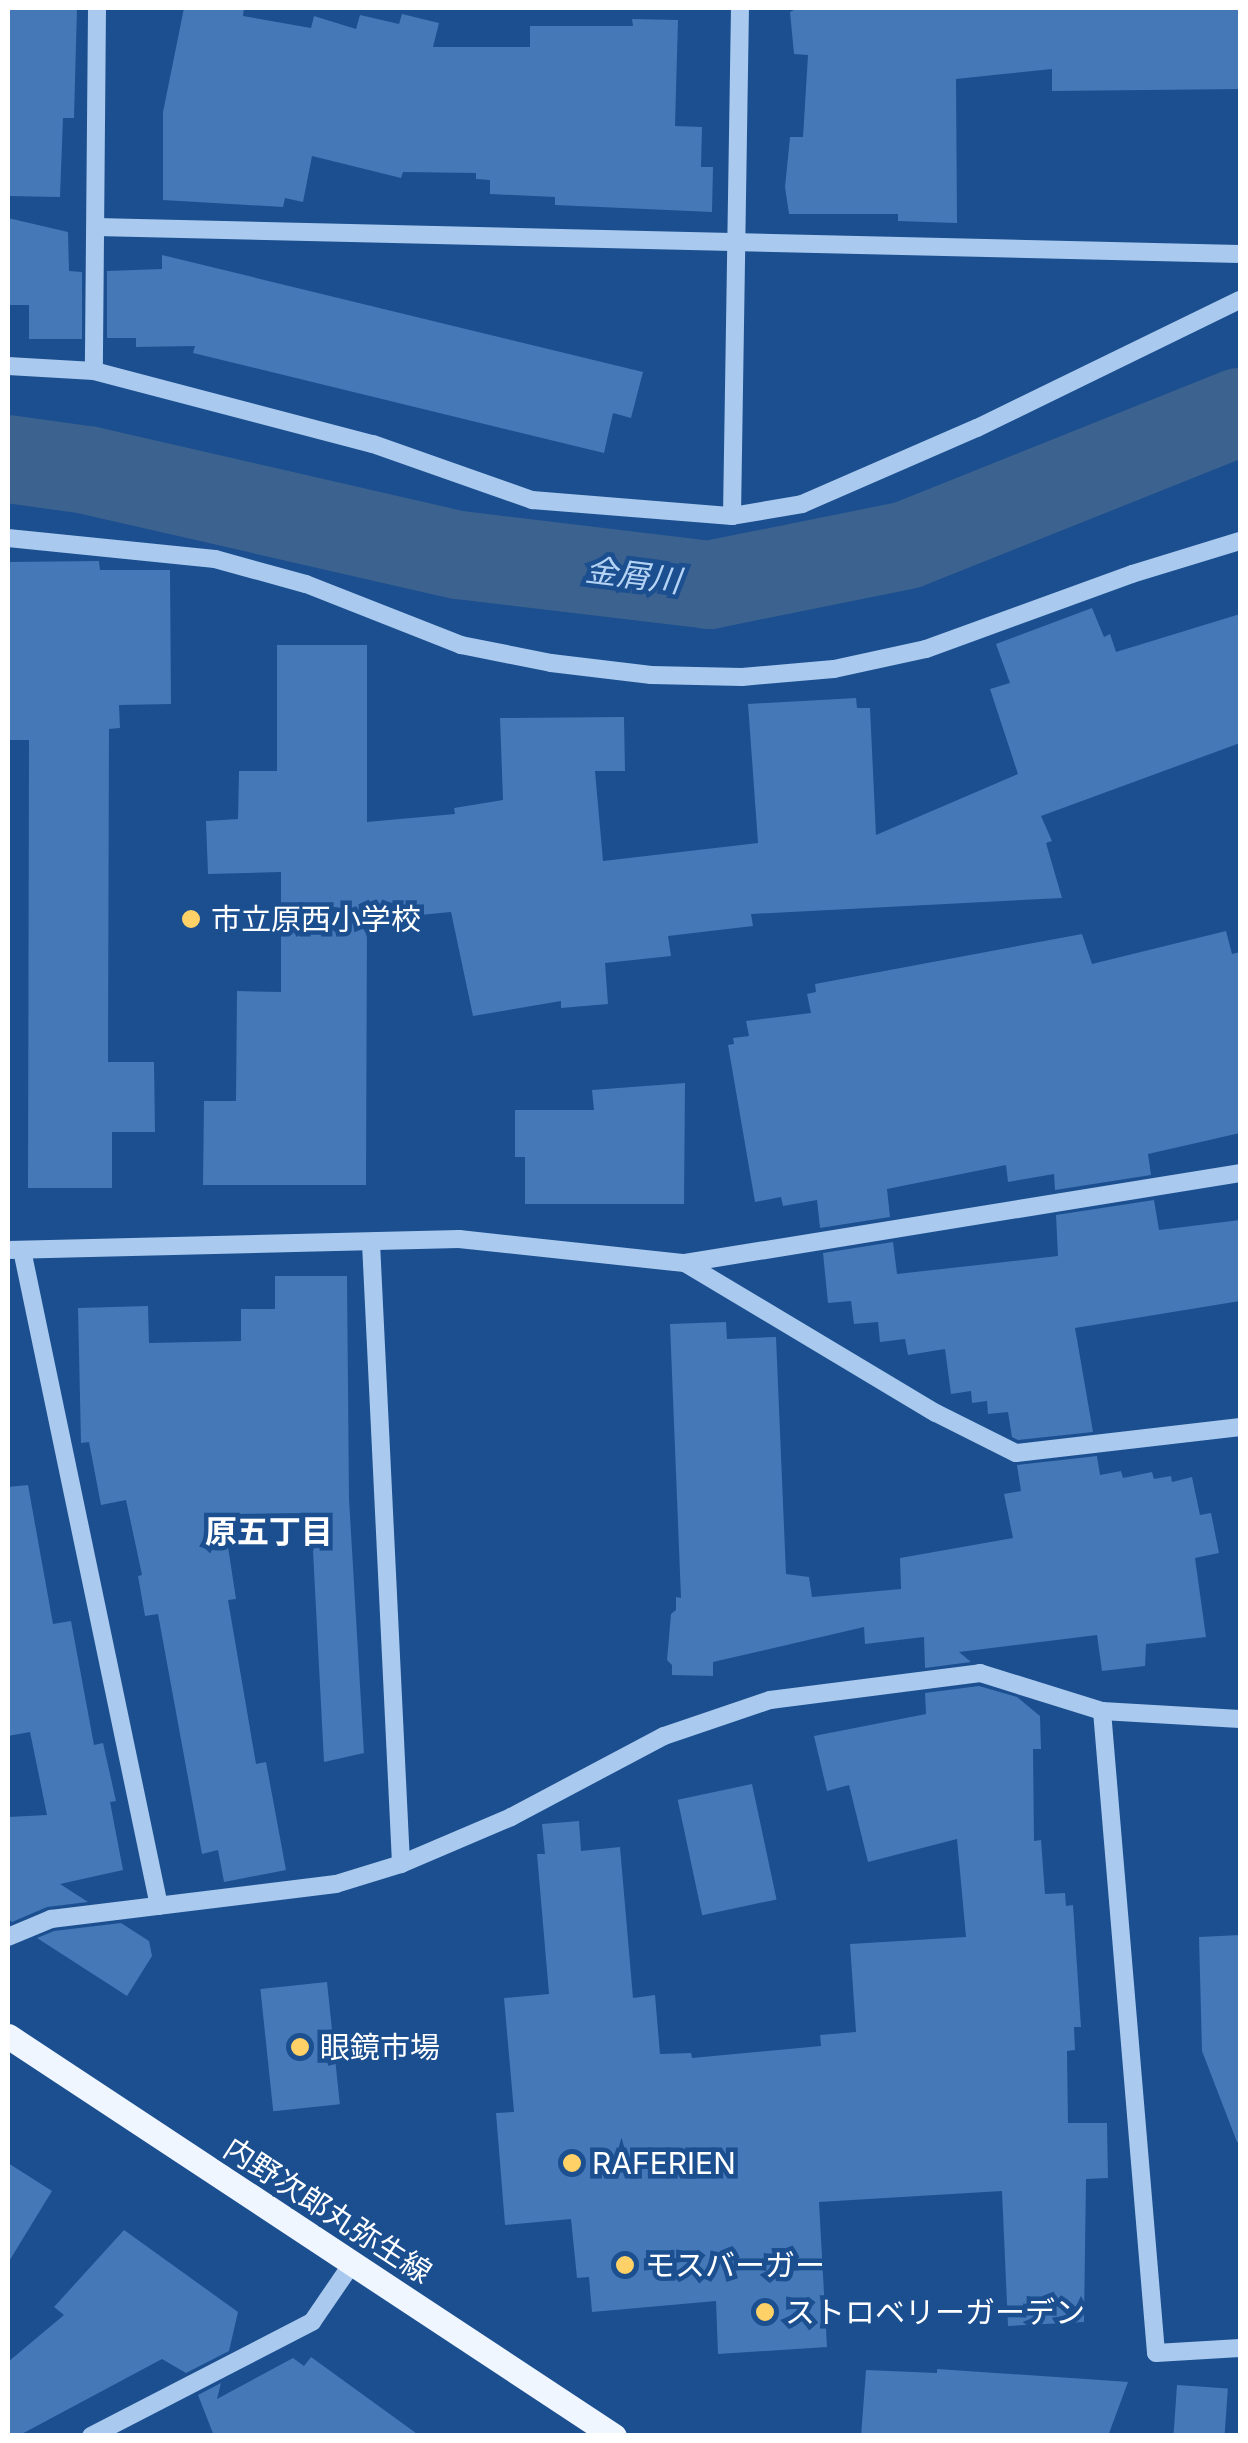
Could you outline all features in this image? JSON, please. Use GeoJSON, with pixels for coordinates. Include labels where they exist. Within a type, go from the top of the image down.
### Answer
{"type":"FeatureCollection","features":[{"type":"Feature","properties":{"kind":"main road","name":"内野次郎丸弥生線"},"geometry":{"type":"LineString","coordinates":[[8,2036],[614,2436]]}},
{"type":"Feature","properties":{"kind":"street"},"geometry":{"type":"LineString","coordinates":[[94,371],[97,8]]}},
{"type":"Feature","properties":{"kind":"street"},"geometry":{"type":"LineString","coordinates":[[732,516],[740,8]]}},
{"type":"Feature","properties":{"kind":"street"},"geometry":{"type":"LineString","coordinates":[[96,228],[1240,254]]}},
{"type":"Feature","properties":{"kind":"street"},"geometry":{"type":"LineString","coordinates":[[8,366],[94,371],[372,444],[532,500],[732,516],[802,504],[977,428],[1240,300]]}},
{"type":"Feature","properties":{"kind":"street"},"geometry":{"type":"LineString","coordinates":[[8,538],[215,560],[306,584],[462,645],[551,663],[651,675],[742,676],[834,669],[926,649],[1132,574],[1240,542]]}},
{"type":"Feature","properties":{"kind":"street"},"geometry":{"type":"LineString","coordinates":[[159,1906],[15,1250],[460,1239],[684,1264],[1240,1173]]}},
{"type":"Feature","properties":{"kind":"street"},"geometry":{"type":"LineString","coordinates":[[371,1243],[401,1864]]}},
{"type":"Feature","properties":{"kind":"street"},"geometry":{"type":"LineString","coordinates":[[684,1264],[920,1404],[1016,1453],[1240,1427]]}},
{"type":"Feature","properties":{"kind":"street"},"geometry":{"type":"LineString","coordinates":[[8,1938],[52,1919],[336,1884],[401,1864],[511,1817],[664,1736],[770,1700],[980,1673],[1102,1711],[1240,1720]]}},
{"type":"Feature","properties":{"kind":"street"},"geometry":{"type":"LineString","coordinates":[[1102,1711],[1156,2353],[1240,2348]]}},
{"type":"Feature","properties":{"kind":"street"},"geometry":{"type":"LineString","coordinates":[[91,2436],[312,2322],[351,2265]]}},
{"type":"Feature","properties":{"kind":"building"},"geometry":{"type":"Polygon","coordinates":[[[8,8],[77,8],[74,118],[63,118],[60,197],[8,196],[8,8]]]}},
{"type":"Feature","properties":{"kind":"building"},"geometry":{"type":"Polygon","coordinates":[[[184,8],[244,8],[243,16],[311,28],[314,16],[356,29],[360,15],[399,24],[402,14],[439,23],[433,47],[530,47],[530,26],[633,26],[632,19],[678,20],[675,126],[702,127],[701,167],[713,167],[712,212],[555,205],[555,197],[490,194],[490,180],[476,179],[476,173],[403,172],[401,178],[312,156],[303,202],[285,198],[283,207],[163,200],[163,112],[184,8]]]}},
{"type":"Feature","properties":{"kind":"building"},"geometry":{"type":"Polygon","coordinates":[[[798,8],[1240,8],[1240,89],[1052,91],[1052,69],[956,79],[957,223],[898,221],[898,214],[789,214],[785,187],[790,137],[803,137],[808,55],[794,54],[790,12],[798,8]]]}},
{"type":"Feature","properties":{"kind":"building"},"geometry":{"type":"Polygon","coordinates":[[[8,218],[68,232],[69,271],[82,272],[82,339],[29,339],[29,305],[8,305],[8,218]]]}},
{"type":"Feature","properties":{"kind":"building"},"geometry":{"type":"Polygon","coordinates":[[[162,255],[643,372],[631,418],[613,413],[604,453],[193,353],[195,346],[136,347],[136,338],[107,338],[107,271],[162,269],[162,255]]]}},
{"type":"Feature","properties":{"kind":"building"},"geometry":{"type":"Polygon","coordinates":[[[99,561],[100,570],[170,570],[171,704],[119,705],[120,728],[109,729],[108,1062],[154,1062],[155,1132],[112,1132],[112,1188],[28,1188],[29,740],[8,740],[8,562],[99,561]]]}},
{"type":"Feature","properties":{"kind":"building"},"geometry":{"type":"Polygon","coordinates":[[[1092,608],[1104,637],[1110,634],[1116,652],[1240,614],[1240,743],[1041,816],[1052,841],[1046,843],[1062,898],[751,914],[753,926],[668,936],[671,956],[605,963],[608,1004],[561,1008],[561,1001],[473,1016],[451,912],[367,920],[366,1185],[203,1185],[204,1101],[236,1101],[237,991],[281,992],[281,872],[208,874],[206,821],[238,819],[239,771],[277,771],[277,645],[367,645],[367,822],[455,814],[454,808],[503,800],[500,718],[624,717],[625,771],[595,771],[603,861],[758,843],[748,704],[856,698],[857,708],[870,708],[876,835],[1018,774],[990,689],[1010,683],[996,644],[1092,608]]]}},
{"type":"Feature","properties":{"kind":"building"},"geometry":{"type":"Polygon","coordinates":[[[1226,931],[1232,954],[1240,952],[1240,1133],[1148,1154],[1151,1175],[1055,1190],[1054,1174],[1008,1182],[1006,1165],[887,1189],[890,1217],[820,1228],[817,1200],[783,1206],[781,1197],[755,1202],[728,1045],[734,1044],[733,1038],[749,1036],[746,1021],[811,1013],[807,994],[816,992],[815,984],[1082,934],[1092,964],[1226,931]]]}},
{"type":"Feature","properties":{"kind":"building"},"geometry":{"type":"Polygon","coordinates":[[[685,1083],[684,1204],[525,1204],[525,1157],[515,1157],[515,1110],[594,1110],[592,1090],[685,1083]]]}},
{"type":"Feature","properties":{"kind":"building"},"geometry":{"type":"Polygon","coordinates":[[[1154,1200],[1159,1230],[1240,1220],[1240,1301],[1075,1328],[1093,1432],[1018,1440],[1012,1437],[1008,1412],[988,1414],[987,1401],[972,1403],[971,1391],[951,1394],[945,1349],[908,1355],[905,1339],[880,1342],[878,1322],[854,1324],[851,1301],[828,1303],[823,1253],[893,1242],[897,1274],[1058,1256],[1056,1215],[1154,1200]]]}},
{"type":"Feature","properties":{"kind":"building"},"geometry":{"type":"Polygon","coordinates":[[[275,1276],[347,1276],[349,1499],[364,1753],[324,1762],[311,1513],[223,1514],[236,1599],[228,1600],[256,1764],[266,1762],[286,1870],[224,1882],[218,1850],[202,1854],[158,1614],[145,1616],[138,1576],[142,1575],[126,1500],[101,1505],[89,1442],[81,1443],[78,1308],[148,1306],[149,1343],[241,1341],[241,1309],[275,1309],[275,1276]]]}},
{"type":"Feature","properties":{"kind":"building"},"geometry":{"type":"Polygon","coordinates":[[[726,1322],[727,1339],[776,1337],[786,1574],[809,1577],[812,1597],[901,1589],[900,1558],[1013,1538],[1004,1494],[1021,1491],[1017,1465],[1097,1456],[1100,1475],[1121,1471],[1123,1478],[1152,1472],[1154,1479],[1171,1476],[1172,1482],[1192,1477],[1200,1515],[1211,1513],[1219,1553],[1195,1558],[1206,1637],[1146,1644],[1145,1666],[1102,1671],[1097,1635],[959,1652],[971,1662],[925,1668],[924,1637],[865,1644],[864,1627],[713,1662],[713,1676],[672,1675],[672,1665],[667,1660],[671,1614],[676,1610],[676,1597],[681,1598],[670,1324],[726,1322]]]}},
{"type":"Feature","properties":{"kind":"building"},"geometry":{"type":"Polygon","coordinates":[[[28,1485],[53,1624],[71,1621],[94,1745],[103,1743],[116,1801],[110,1802],[123,1870],[60,1884],[88,1902],[47,1907],[12,1922],[8,1919],[8,1817],[47,1815],[30,1732],[8,1736],[8,1487],[28,1485]]]}},
{"type":"Feature","properties":{"kind":"building"},"geometry":{"type":"Polygon","coordinates":[[[979,1686],[1017,1697],[1040,1716],[1041,1749],[1033,1749],[1034,1841],[1041,1840],[1045,1894],[1065,1893],[1066,1906],[1073,1905],[1081,2027],[1074,2027],[1075,2050],[1067,2051],[1068,2123],[1107,2123],[1108,2178],[1086,2179],[1084,2322],[1008,2326],[1002,2191],[819,2202],[827,2347],[718,2354],[716,2301],[592,2312],[589,2277],[577,2278],[571,2219],[505,2225],[496,2113],[514,2112],[504,1998],[549,1994],[537,1854],[545,1854],[542,1824],[579,1821],[581,1851],[620,1847],[633,1998],[655,1995],[660,2054],[691,2053],[692,2058],[821,2046],[820,2035],[856,2032],[850,1944],[966,1937],[957,1839],[868,1862],[849,1785],[827,1791],[814,1736],[926,1714],[925,1693],[979,1686]]]}},
{"type":"Feature","properties":{"kind":"building"},"geometry":{"type":"Polygon","coordinates":[[[752,1784],[777,1899],[702,1915],[678,1800],[752,1784]]]}},
{"type":"Feature","properties":{"kind":"building"},"geometry":{"type":"Polygon","coordinates":[[[121,1923],[149,1941],[152,1956],[127,1996],[37,1938],[54,1931],[121,1923]]]}},
{"type":"Feature","properties":{"kind":"building"},"geometry":{"type":"Polygon","coordinates":[[[1240,1935],[1237,2142],[1202,2051],[1199,1937],[1240,1935]]]}},
{"type":"Feature","properties":{"kind":"building","name":"眼鏡市場"},"geometry":{"type":"Polygon","coordinates":[[[327,1982],[340,2104],[273,2111],[260,1989],[327,1982]]]}},
{"type":"Feature","properties":{"kind":"building"},"geometry":{"type":"Polygon","coordinates":[[[8,2163],[52,2191],[8,2263],[8,2163]]]}},
{"type":"Feature","properties":{"kind":"building"},"geometry":{"type":"Polygon","coordinates":[[[124,2230],[238,2312],[229,2351],[186,2373],[162,2359],[18,2436],[8,2436],[8,2362],[64,2315],[54,2307],[124,2230]]]}},
{"type":"Feature","properties":{"kind":"building"},"geometry":{"type":"Polygon","coordinates":[[[311,2357],[420,2436],[214,2436],[198,2395],[221,2383],[217,2399],[293,2358],[304,2366],[311,2357]]]}},
{"type":"Feature","properties":{"kind":"building"},"geometry":{"type":"Polygon","coordinates":[[[937,2369],[1128,2382],[1108,2436],[861,2436],[866,2370],[937,2373],[937,2369]]]}},
{"type":"Feature","properties":{"kind":"building"},"geometry":{"type":"Polygon","coordinates":[[[1177,2385],[1228,2389],[1225,2436],[1173,2436],[1177,2385]]]}},
{"type":"Feature","properties":{"kind":"waterway","name":"金屑川"},"geometry":{"type":"LineString","coordinates":[[8,459],[87,470],[459,555],[709,585],[907,545],[1240,412]]}},
{"type":"Feature","properties":{"kind":"place","name":"市立原西小学校"},"geometry":{"type":"Point","coordinates":[191,919]}},
{"type":"Feature","properties":{"kind":"place","name":"眼鏡市場"},"geometry":{"type":"Point","coordinates":[300,2047]}},
{"type":"Feature","properties":{"kind":"place","name":"RAFERIEN"},"geometry":{"type":"Point","coordinates":[572,2163]}},
{"type":"Feature","properties":{"kind":"place","name":"モスバーガー"},"geometry":{"type":"Point","coordinates":[625,2265]}},
{"type":"Feature","properties":{"kind":"place","name":"ストロベリーガーデン"},"geometry":{"type":"Point","coordinates":[765,2312]}},
{"type":"Feature","properties":{"kind":"district","name":"原五丁目"},"geometry":{"type":"Point","coordinates":[269,1532]}}]}
